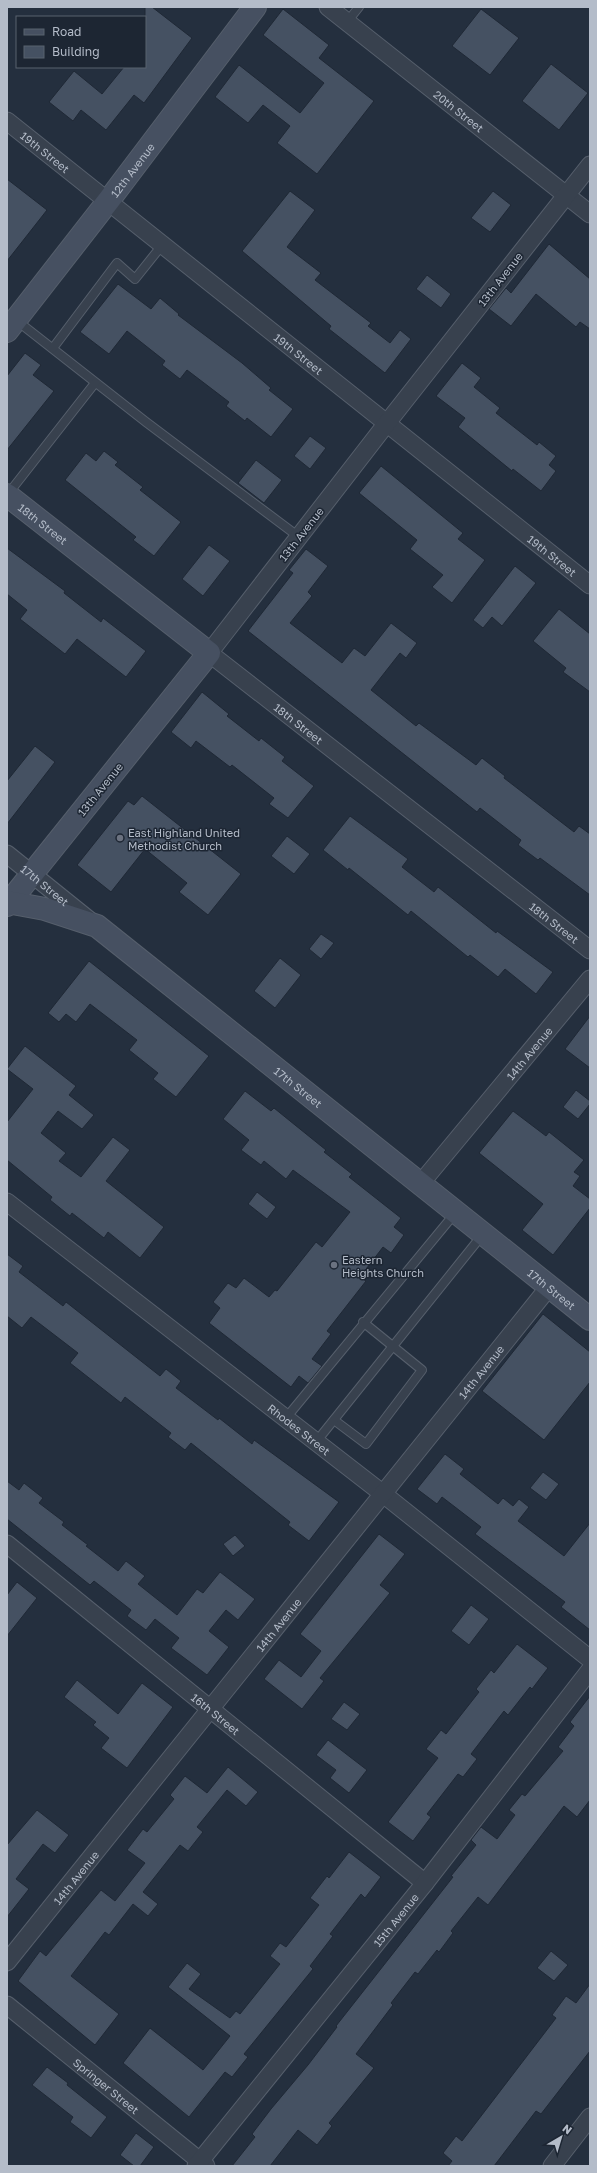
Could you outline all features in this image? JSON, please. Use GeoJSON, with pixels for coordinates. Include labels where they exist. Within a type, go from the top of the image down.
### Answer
{"type":"FeatureCollection","features":[{"type":"Feature","properties":{"kind":"street","name":"12th Avenue"},"geometry":{"type":"LineString","coordinates":[[11,325],[109,200],[255,7]]}},
{"type":"Feature","properties":{"kind":"street","name":"20th Street"},"geometry":{"type":"LineString","coordinates":[[328,7],[590,214]]}},
{"type":"Feature","properties":{"kind":"street","name":"19th Street"},"geometry":{"type":"LineString","coordinates":[[7,121],[109,200],[590,585]]}},
{"type":"Feature","properties":{"kind":"street","name":"13th Avenue"},"geometry":{"type":"LineString","coordinates":[[8,903],[209,654],[387,423],[590,165]]}},
{"type":"Feature","properties":{"kind":"street","name":"18th Street"},"geometry":{"type":"LineString","coordinates":[[7,496],[590,950]]}},
{"type":"Feature","properties":{"kind":"street","name":"17th Street"},"geometry":{"type":"LineString","coordinates":[[7,854],[457,1211],[590,1319]]}},
{"type":"Feature","properties":{"kind":"street","name":"13th Avenue"},"geometry":{"type":"LineString","coordinates":[[8,903],[44,909],[96,926]]}},
{"type":"Feature","properties":{"kind":"street","name":"14th Avenue"},"geometry":{"type":"LineString","coordinates":[[421,1183],[590,979]]}},
{"type":"Feature","properties":{"kind":"street","name":"Rhodes Street"},"geometry":{"type":"LineString","coordinates":[[7,1202],[382,1493],[590,1658]]}},
{"type":"Feature","properties":{"kind":"street","name":"14th Avenue"},"geometry":{"type":"LineString","coordinates":[[7,1962],[212,1710],[382,1493],[549,1287]]}},
{"type":"Feature","properties":{"kind":"street","name":"16th Street"},"geometry":{"type":"LineString","coordinates":[[7,1544],[425,1883]]}},
{"type":"Feature","properties":{"kind":"street","name":"15th Avenue"},"geometry":{"type":"LineString","coordinates":[[200,2164],[425,1883],[590,1670]]}},
{"type":"Feature","properties":{"kind":"street","name":"Springer Street"},"geometry":{"type":"LineString","coordinates":[[7,2005],[200,2164]]}},
{"type":"Feature","properties":{"kind":"street"},"geometry":{"type":"LineString","coordinates":[[552,2166],[590,2117]]}},
{"type":"Feature","properties":{"kind":"lane"},"geometry":{"type":"LineString","coordinates":[[347,22],[359,7]]}},
{"type":"Feature","properties":{"kind":"lane"},"geometry":{"type":"LineString","coordinates":[[52,348],[117,264],[135,279],[164,244]]}},
{"type":"Feature","properties":{"kind":"lane"},"geometry":{"type":"LineString","coordinates":[[11,325],[52,348],[95,383],[299,537]]}},
{"type":"Feature","properties":{"kind":"lane"},"geometry":{"type":"LineString","coordinates":[[7,496],[95,383]]}},
{"type":"Feature","properties":{"kind":"lane"},"geometry":{"type":"LineString","coordinates":[[286,1418],[363,1322],[457,1211]]}},
{"type":"Feature","properties":{"kind":"lane"},"geometry":{"type":"LineString","coordinates":[[316,1442],[483,1233]]}},
{"type":"Feature","properties":{"kind":"lane"},"geometry":{"type":"LineString","coordinates":[[334,1420],[366,1444],[422,1370],[363,1322]]}},
{"type":"Feature","properties":{"kind":"building"},"geometry":{"type":"Polygon","coordinates":[[[145,7],[152,7],[192,38],[144,103],[134,95],[106,130],[81,110],[73,121],[49,102],[74,71],[102,94],[123,68],[146,68],[145,7]]]}},
{"type":"Feature","properties":{"kind":"building"},"geometry":{"type":"Polygon","coordinates":[[[283,9],[329,45],[319,58],[374,101],[317,174],[277,143],[290,126],[263,105],[248,123],[215,97],[239,65],[300,113],[324,83],[263,35],[283,9]]]}},
{"type":"Feature","properties":{"kind":"building"},"geometry":{"type":"Polygon","coordinates":[[[481,9],[519,38],[490,75],[452,46],[481,9]]]}},
{"type":"Feature","properties":{"kind":"building"},"geometry":{"type":"Polygon","coordinates":[[[551,64],[588,93],[559,130],[522,101],[551,64]]]}},
{"type":"Feature","properties":{"kind":"building"},"geometry":{"type":"Polygon","coordinates":[[[7,179],[47,210],[7,261],[7,179]]]}},
{"type":"Feature","properties":{"kind":"building"},"geometry":{"type":"Polygon","coordinates":[[[290,191],[315,210],[287,247],[321,273],[315,280],[371,323],[368,326],[390,343],[400,330],[411,339],[385,373],[329,329],[331,326],[242,251],[290,191]]]}},
{"type":"Feature","properties":{"kind":"building"},"geometry":{"type":"Polygon","coordinates":[[[493,191],[511,205],[490,232],[471,218],[493,191]]]}},
{"type":"Feature","properties":{"kind":"building"},"geometry":{"type":"Polygon","coordinates":[[[549,244],[590,279],[590,329],[580,322],[576,327],[536,294],[511,326],[489,309],[506,288],[511,293],[549,244]]]}},
{"type":"Feature","properties":{"kind":"building"},"geometry":{"type":"Polygon","coordinates":[[[427,275],[451,294],[441,308],[416,289],[427,275]]]}},
{"type":"Feature","properties":{"kind":"building"},"geometry":{"type":"Polygon","coordinates":[[[118,284],[151,309],[160,298],[179,314],[178,315],[242,363],[271,388],[269,390],[293,409],[271,437],[247,418],[245,421],[226,406],[229,402],[187,370],[180,379],[162,365],[165,361],[127,331],[109,354],[80,332],[118,284]]]}},
{"type":"Feature","properties":{"kind":"building"},"geometry":{"type":"Polygon","coordinates":[[[25,353],[41,365],[33,375],[54,391],[7,450],[7,376],[25,353]]]}},
{"type":"Feature","properties":{"kind":"building"},"geometry":{"type":"Polygon","coordinates":[[[462,363],[481,378],[474,387],[500,408],[496,413],[537,445],[539,442],[556,456],[549,465],[556,471],[541,491],[513,469],[512,471],[458,427],[465,418],[436,396],[462,363]]]}},
{"type":"Feature","properties":{"kind":"building"},"geometry":{"type":"Polygon","coordinates":[[[310,436],[326,448],[310,469],[294,456],[310,436]]]}},
{"type":"Feature","properties":{"kind":"building"},"geometry":{"type":"Polygon","coordinates":[[[104,451],[118,462],[115,465],[143,487],[140,490],[181,522],[154,556],[133,540],[136,537],[65,480],[86,453],[96,461],[104,451]]]}},
{"type":"Feature","properties":{"kind":"building"},"geometry":{"type":"Polygon","coordinates":[[[256,460],[282,480],[264,503],[238,483],[256,460]]]}},
{"type":"Feature","properties":{"kind":"building"},"geometry":{"type":"Polygon","coordinates":[[[381,466],[463,533],[458,539],[485,560],[452,603],[432,587],[443,575],[410,549],[417,540],[359,493],[381,466]]]}},
{"type":"Feature","properties":{"kind":"building"},"geometry":{"type":"Polygon","coordinates":[[[209,545],[230,561],[203,596],[182,579],[209,545]]]}},
{"type":"Feature","properties":{"kind":"building"},"geometry":{"type":"Polygon","coordinates":[[[7,548],[65,591],[64,593],[101,622],[103,618],[146,651],[126,677],[77,639],[65,654],[20,619],[27,610],[7,594],[7,548]]]}},
{"type":"Feature","properties":{"kind":"building"},"geometry":{"type":"Polygon","coordinates":[[[306,549],[328,566],[308,592],[312,596],[290,623],[342,663],[354,648],[365,656],[391,623],[417,643],[406,658],[400,653],[371,690],[416,726],[419,723],[476,765],[482,758],[505,776],[504,778],[574,832],[579,826],[590,834],[590,895],[540,858],[538,860],[518,845],[521,840],[480,808],[477,812],[248,631],[293,573],[289,570],[306,549]]]}},
{"type":"Feature","properties":{"kind":"building"},"geometry":{"type":"Polygon","coordinates":[[[515,566],[536,583],[502,626],[492,617],[483,628],[473,620],[515,566]]]}},
{"type":"Feature","properties":{"kind":"building"},"geometry":{"type":"Polygon","coordinates":[[[559,609],[590,634],[590,692],[563,672],[566,668],[533,641],[559,609]]]}},
{"type":"Feature","properties":{"kind":"building"},"geometry":{"type":"Polygon","coordinates":[[[202,692],[229,714],[227,716],[259,741],[261,738],[285,757],[282,761],[314,786],[288,818],[269,804],[274,798],[232,765],[230,767],[196,741],[191,748],[171,732],[202,692]]]}},
{"type":"Feature","properties":{"kind":"building"},"geometry":{"type":"Polygon","coordinates":[[[35,746],[55,762],[7,824],[7,781],[35,746]]]}},
{"type":"Feature","properties":{"kind":"building"},"geometry":{"type":"Polygon","coordinates":[[[142,796],[241,874],[208,915],[179,892],[187,883],[145,849],[111,892],[77,865],[128,801],[134,805],[142,796]]]}},
{"type":"Feature","properties":{"kind":"building"},"geometry":{"type":"Polygon","coordinates":[[[350,816],[408,859],[402,867],[434,892],[438,887],[496,933],[497,931],[553,972],[536,994],[505,969],[498,977],[470,955],[468,957],[411,911],[408,915],[349,868],[348,870],[323,850],[350,816]]]}},
{"type":"Feature","properties":{"kind":"building"},"geometry":{"type":"Polygon","coordinates":[[[287,836],[310,854],[294,874],[271,856],[287,836]]]}},
{"type":"Feature","properties":{"kind":"building"},"geometry":{"type":"Polygon","coordinates":[[[321,934],[334,943],[321,959],[309,949],[321,934]]]}},
{"type":"Feature","properties":{"kind":"building"},"geometry":{"type":"Polygon","coordinates":[[[280,958],[301,975],[275,1008],[254,991],[280,958]]]}},
{"type":"Feature","properties":{"kind":"building"},"geometry":{"type":"Polygon","coordinates":[[[89,961],[209,1056],[176,1097],[153,1079],[158,1073],[129,1050],[137,1040],[90,1004],[76,1022],[66,1014],[59,1022],[48,1013],[89,961]]]}},
{"type":"Feature","properties":{"kind":"building"},"geometry":{"type":"Polygon","coordinates":[[[590,1016],[590,1068],[565,1049],[590,1016]]]}},
{"type":"Feature","properties":{"kind":"building"},"geometry":{"type":"Polygon","coordinates":[[[25,1046],[76,1086],[69,1095],[94,1115],[82,1129],[58,1111],[41,1133],[66,1153],[59,1161],[81,1177],[113,1137],[130,1150],[106,1181],[164,1227],[140,1258],[108,1232],[104,1238],[72,1213],[70,1216],[50,1200],[52,1197],[7,1160],[7,1122],[33,1089],[7,1069],[25,1046]]]}},
{"type":"Feature","properties":{"kind":"building"},"geometry":{"type":"Polygon","coordinates":[[[576,1090],[590,1101],[590,1104],[578,1119],[563,1107],[576,1090]]]}},
{"type":"Feature","properties":{"kind":"building"},"geometry":{"type":"Polygon","coordinates":[[[245,1091],[271,1111],[274,1108],[326,1150],[324,1152],[352,1174],[349,1177],[401,1218],[394,1227],[404,1235],[391,1253],[383,1247],[360,1277],[366,1281],[327,1331],[331,1334],[312,1359],[322,1366],[308,1383],[299,1376],[291,1387],[209,1323],[220,1308],[213,1302],[228,1283],[236,1288],[244,1278],[269,1297],[275,1290],[277,1291],[316,1242],[322,1247],[350,1212],[293,1170],[286,1179],[264,1161],[261,1165],[241,1150],[249,1140],[223,1119],[245,1091]]]}},
{"type":"Feature","properties":{"kind":"building"},"geometry":{"type":"Polygon","coordinates":[[[513,1111],[546,1136],[549,1132],[584,1160],[574,1172],[580,1176],[573,1186],[590,1199],[590,1208],[553,1255],[522,1230],[543,1204],[479,1153],[513,1111]]]}},
{"type":"Feature","properties":{"kind":"building"},"geometry":{"type":"Polygon","coordinates":[[[257,1192],[276,1207],[267,1219],[248,1204],[257,1192]]]}},
{"type":"Feature","properties":{"kind":"building"},"geometry":{"type":"Polygon","coordinates":[[[7,1254],[23,1266],[19,1272],[63,1306],[66,1302],[160,1376],[166,1369],[181,1381],[176,1388],[218,1420],[219,1418],[252,1444],[254,1440],[339,1502],[309,1541],[288,1525],[290,1522],[191,1443],[185,1450],[168,1437],[171,1433],[125,1397],[121,1403],[70,1363],[78,1353],[31,1317],[22,1328],[7,1316],[7,1254]]]}},
{"type":"Feature","properties":{"kind":"building"},"geometry":{"type":"Polygon","coordinates":[[[543,1314],[590,1352],[590,1382],[544,1440],[482,1391],[543,1314]]]}},
{"type":"Feature","properties":{"kind":"building"},"geometry":{"type":"Polygon","coordinates":[[[445,1454],[464,1469],[460,1474],[498,1504],[503,1498],[513,1506],[519,1499],[529,1507],[518,1521],[564,1556],[590,1523],[590,1630],[561,1607],[565,1602],[475,1534],[481,1527],[442,1497],[437,1504],[417,1489],[445,1454]]]}},
{"type":"Feature","properties":{"kind":"building"},"geometry":{"type":"Polygon","coordinates":[[[543,1472],[559,1484],[546,1500],[530,1488],[543,1472]]]}},
{"type":"Feature","properties":{"kind":"building"},"geometry":{"type":"Polygon","coordinates":[[[7,1481],[19,1490],[24,1483],[43,1498],[39,1503],[64,1522],[62,1525],[88,1545],[86,1546],[118,1571],[126,1561],[145,1576],[138,1584],[177,1615],[197,1589],[203,1593],[220,1572],[255,1599],[238,1620],[226,1610],[209,1631],[229,1647],[207,1675],[171,1648],[179,1638],[155,1619],[146,1630],[127,1616],[131,1610],[94,1581],[90,1585],[7,1519],[7,1481]]]}},
{"type":"Feature","properties":{"kind":"building"},"geometry":{"type":"Polygon","coordinates":[[[379,1534],[405,1554],[380,1585],[390,1593],[320,1678],[324,1681],[302,1709],[264,1679],[279,1660],[301,1677],[321,1651],[300,1634],[379,1534]]]}},
{"type":"Feature","properties":{"kind":"building"},"geometry":{"type":"Polygon","coordinates":[[[235,1535],[245,1546],[233,1556],[223,1544],[235,1535]]]}},
{"type":"Feature","properties":{"kind":"building"},"geometry":{"type":"Polygon","coordinates":[[[17,1582],[37,1598],[7,1636],[7,1595],[17,1582]]]}},
{"type":"Feature","properties":{"kind":"building"},"geometry":{"type":"Polygon","coordinates":[[[471,1605],[489,1619],[469,1645],[451,1631],[471,1605]]]}},
{"type":"Feature","properties":{"kind":"building"},"geometry":{"type":"Polygon","coordinates":[[[517,1644],[548,1668],[532,1689],[530,1687],[508,1715],[504,1711],[471,1754],[477,1759],[463,1777],[458,1774],[427,1814],[431,1817],[413,1841],[388,1822],[438,1758],[426,1749],[441,1730],[446,1734],[479,1692],[476,1689],[491,1670],[494,1673],[517,1644]]]}},
{"type":"Feature","properties":{"kind":"building"},"geometry":{"type":"Polygon","coordinates":[[[77,1680],[118,1714],[142,1683],[173,1707],[127,1768],[101,1748],[109,1738],[93,1725],[96,1722],[64,1697],[77,1680]]]}},
{"type":"Feature","properties":{"kind":"building"},"geometry":{"type":"Polygon","coordinates":[[[590,1696],[590,1800],[577,1817],[564,1806],[488,1905],[478,1897],[451,1931],[453,1933],[439,1952],[437,1950],[418,1974],[415,1972],[391,2003],[393,2005],[356,2054],[374,2068],[329,2123],[332,2126],[317,2145],[298,2130],[270,2166],[232,2166],[255,2137],[252,2134],[271,2109],[308,2065],[337,2027],[336,2026],[453,1877],[451,1876],[476,1845],[471,1840],[481,1827],[497,1839],[515,1815],[509,1810],[522,1794],[525,1796],[563,1751],[558,1747],[574,1726],[570,1722],[590,1696]]]}},
{"type":"Feature","properties":{"kind":"building"},"geometry":{"type":"Polygon","coordinates":[[[344,1702],[360,1714],[347,1730],[331,1719],[344,1702]]]}},
{"type":"Feature","properties":{"kind":"building"},"geometry":{"type":"Polygon","coordinates":[[[328,1740],[367,1770],[349,1793],[330,1778],[336,1770],[316,1755],[328,1740]]]}},
{"type":"Feature","properties":{"kind":"building"},"geometry":{"type":"Polygon","coordinates":[[[228,1767],[258,1792],[246,1806],[227,1790],[197,1827],[203,1832],[188,1851],[180,1845],[143,1892],[158,1904],[148,1916],[133,1904],[109,1935],[105,1932],[71,1976],[119,2014],[95,2045],[18,1981],[40,1951],[46,1956],[101,1890],[115,1901],[145,1863],[127,1850],[143,1829],[147,1832],[174,1799],[170,1795],[185,1776],[207,1793],[228,1767]]]}},
{"type":"Feature","properties":{"kind":"building"},"geometry":{"type":"Polygon","coordinates":[[[37,1810],[69,1835],[55,1853],[43,1844],[16,1879],[29,1889],[7,1917],[7,1845],[37,1810]]]}},
{"type":"Feature","properties":{"kind":"building"},"geometry":{"type":"Polygon","coordinates":[[[349,1852],[381,1877],[365,1898],[361,1894],[330,1934],[333,1936],[310,1966],[313,1969],[244,2054],[248,2057],[232,2077],[225,2072],[189,2117],[123,2063],[150,2028],[203,2070],[230,2036],[168,1987],[187,1963],[201,1974],[189,1989],[230,2018],[236,2011],[240,2014],[280,1964],[270,1956],[280,1943],[286,1947],[319,1905],[310,1898],[327,1876],[329,1878],[349,1852]]]}},
{"type":"Feature","properties":{"kind":"building"},"geometry":{"type":"Polygon","coordinates":[[[551,1951],[568,1965],[554,1981],[537,1968],[551,1951]]]}},
{"type":"Feature","properties":{"kind":"building"},"geometry":{"type":"Polygon","coordinates":[[[590,1984],[590,2051],[541,2114],[536,2111],[494,2166],[448,2166],[452,2161],[443,2153],[456,2136],[462,2141],[556,2018],[552,2015],[566,1996],[576,2003],[590,1984]]]}},
{"type":"Feature","properties":{"kind":"building"},"geometry":{"type":"Polygon","coordinates":[[[47,2067],[107,2117],[91,2138],[70,2122],[73,2117],[32,2085],[47,2067]]]}},
{"type":"Feature","properties":{"kind":"building"},"geometry":{"type":"Polygon","coordinates":[[[136,2133],[154,2147],[140,2166],[134,2166],[120,2155],[136,2133]]]}},
{"type":"Feature","properties":{"kind":"place","name":"East Highland United Methodist Church"},"geometry":{"type":"Point","coordinates":[120,838]}},
{"type":"Feature","properties":{"kind":"place","name":"Eastern Heights Church"},"geometry":{"type":"Point","coordinates":[334,1265]}}]}
